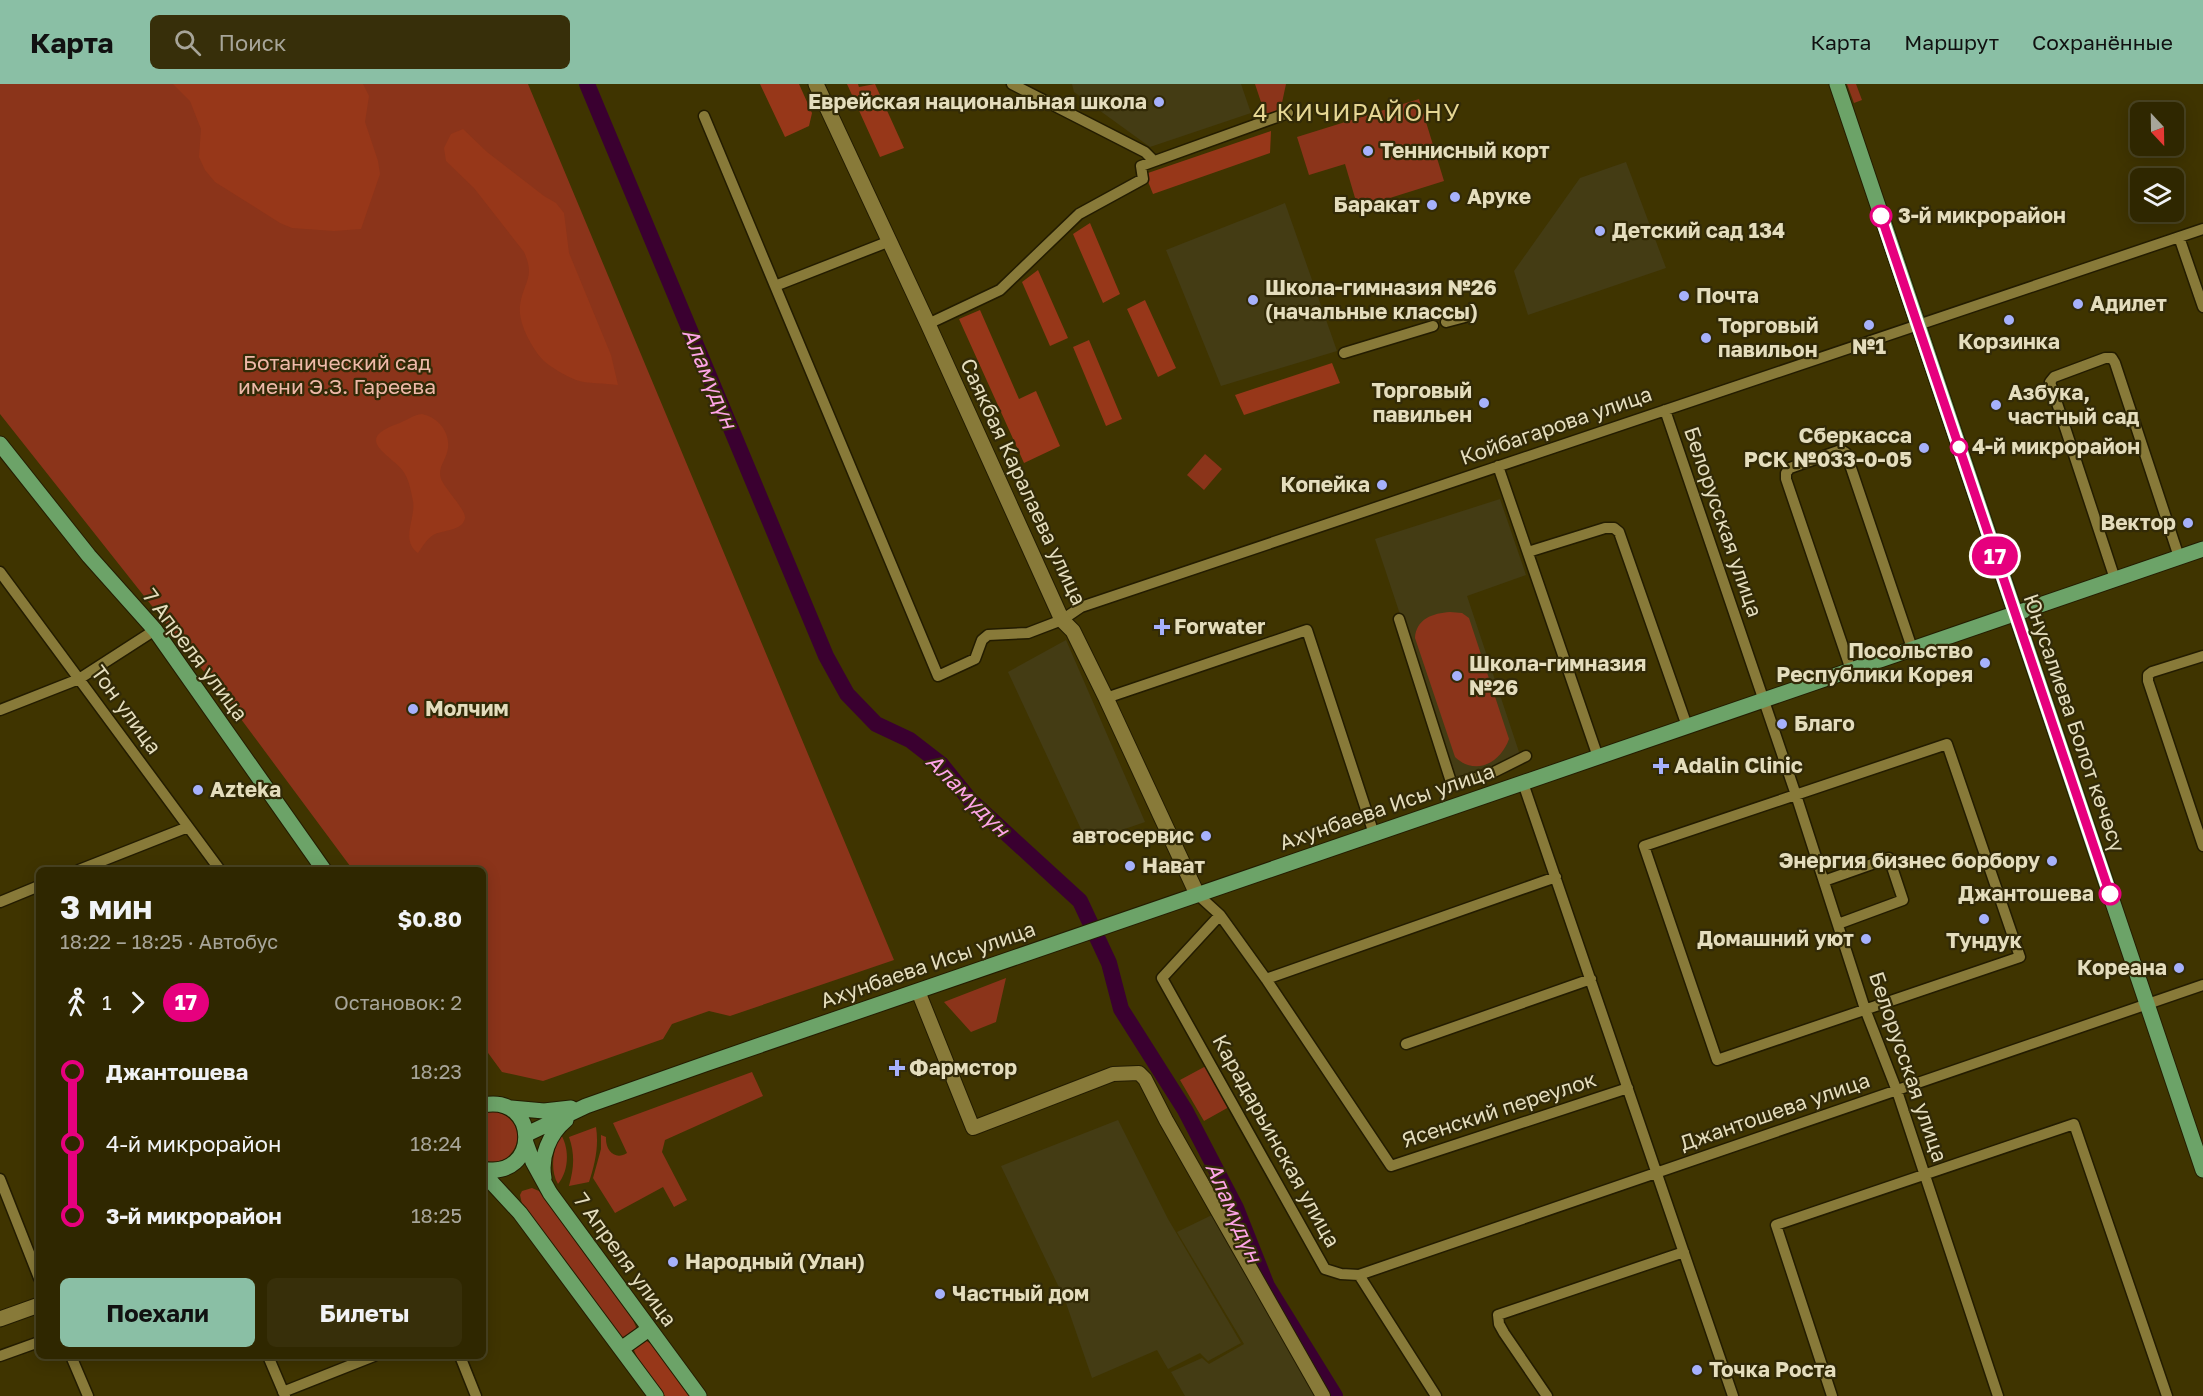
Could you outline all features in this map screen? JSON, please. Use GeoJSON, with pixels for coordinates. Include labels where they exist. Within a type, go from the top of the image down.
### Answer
{"type":"FeatureCollection","features":[{"type":"Feature","properties":{"kind":"main road","name":"Саякбая Каралаева улица"},"geometry":{"type":"LineString","coordinates":[[816,84],[1062,620],[1072,631],[1106,698],[1197,894]]}},
{"type":"Feature","properties":{"kind":"main road","name":"Юнусалиева Болот көчөсү"},"geometry":{"type":"LineString","coordinates":[[1837,84],[2203,1170]]}},
{"type":"Feature","properties":{"kind":"main road","name":"7 Апреля улица"},"geometry":{"type":"LineString","coordinates":[[0,444],[89,556],[155,630],[322,867]]}},
{"type":"Feature","properties":{"kind":"main road","name":"Ахунбаева Исы улица"},"geometry":{"type":"LineString","coordinates":[[526,1138],[586,1106],[2203,549]]}},
{"type":"Feature","properties":{"kind":"main road"},"geometry":{"type":"LineString","coordinates":[[486,1094],[506,1106]]}},
{"type":"Feature","properties":{"kind":"main road","name":"Ахунбаева Исы улица"},"geometry":{"type":"LineString","coordinates":[[486,1105],[544,1111],[586,1106]]}},
{"type":"Feature","properties":{"kind":"main road","name":"7 Апреля улица"},"geometry":{"type":"LineString","coordinates":[[506,1106],[518,1114],[524,1123],[533,1162],[545,1185],[699,1396]]}},
{"type":"Feature","properties":{"kind":"main road"},"geometry":{"type":"LineString","coordinates":[[545,1185],[542,1168],[546,1148],[554,1132],[563,1122],[586,1106]]}},
{"type":"Feature","properties":{"kind":"main road"},"geometry":{"type":"LineString","coordinates":[[486,1171],[510,1166],[518,1160],[526,1138]]}},
{"type":"Feature","properties":{"kind":"main road"},"geometry":{"type":"LineString","coordinates":[[486,1174],[520,1213],[656,1396]]}},
{"type":"Feature","properties":{"kind":"main road"},"geometry":{"type":"LineString","coordinates":[[0,1319],[36,1306]]}},
{"type":"Feature","properties":{"kind":"main road"},"geometry":{"type":"LineString","coordinates":[[621,1350],[649,1329]]}},
{"type":"Feature","properties":{"kind":"street"},"geometry":{"type":"LineString","coordinates":[[1012,84],[1145,152],[1154,161]]}},
{"type":"Feature","properties":{"kind":"street"},"geometry":{"type":"LineString","coordinates":[[928,324],[1000,290],[1079,213],[1143,179],[1141,166],[1288,113]]}},
{"type":"Feature","properties":{"kind":"street"},"geometry":{"type":"LineString","coordinates":[[704,116],[775,286],[890,241]]}},
{"type":"Feature","properties":{"kind":"street","name":"Койбагарова улица"},"geometry":{"type":"LineString","coordinates":[[775,286],[938,676],[975,659],[982,640],[988,635],[1028,633],[1062,620],[1081,607],[2203,229]]}},
{"type":"Feature","properties":{"kind":"street"},"geometry":{"type":"LineString","coordinates":[[2179,237],[2203,307]]}},
{"type":"Feature","properties":{"kind":"street"},"geometry":{"type":"LineString","coordinates":[[1446,322],[1465,317]]}},
{"type":"Feature","properties":{"kind":"street"},"geometry":{"type":"LineString","coordinates":[[1344,353],[1433,326]]}},
{"type":"Feature","properties":{"kind":"street"},"geometry":{"type":"LineString","coordinates":[[2115,579],[2050,382],[2054,377],[2105,358],[2112,358],[2115,363],[2179,557]]}},
{"type":"Feature","properties":{"kind":"street","name":"Белорусская улица"},"geometry":{"type":"LineString","coordinates":[[1665,410],[1796,795],[1865,1009],[1897,1091],[1998,1396]]}},
{"type":"Feature","properties":{"kind":"street"},"geometry":{"type":"LineString","coordinates":[[1851,670],[1786,479],[1786,473],[1790,468],[1841,450],[1846,453],[1912,648]]}},
{"type":"Feature","properties":{"kind":"street"},"geometry":{"type":"LineString","coordinates":[[1498,466],[1598,757]]}},
{"type":"Feature","properties":{"kind":"street"},"geometry":{"type":"LineString","coordinates":[[1528,552],[1605,528],[1614,528],[1619,532],[1687,726]]}},
{"type":"Feature","properties":{"kind":"street","name":"Тон улица"},"geometry":{"type":"LineString","coordinates":[[0,572],[218,867]]}},
{"type":"Feature","properties":{"kind":"street"},"geometry":{"type":"LineString","coordinates":[[1399,619],[1452,785],[1492,773],[1526,756]]}},
{"type":"Feature","properties":{"kind":"street"},"geometry":{"type":"LineString","coordinates":[[0,710],[79,679],[155,630]]}},
{"type":"Feature","properties":{"kind":"street"},"geometry":{"type":"LineString","coordinates":[[1106,698],[1306,630],[1374,834]]}},
{"type":"Feature","properties":{"kind":"street"},"geometry":{"type":"LineString","coordinates":[[2203,656],[2148,675],[2148,681],[2203,846]]}},
{"type":"Feature","properties":{"kind":"street"},"geometry":{"type":"LineString","coordinates":[[1947,744],[2020,957],[1717,1060],[1644,846],[1796,795],[1947,744]]}},
{"type":"Feature","properties":{"kind":"street"},"geometry":{"type":"LineString","coordinates":[[1523,783],[1733,1396]]}},
{"type":"Feature","properties":{"kind":"street"},"geometry":{"type":"LineString","coordinates":[[87,867],[188,827]]}},
{"type":"Feature","properties":{"kind":"street"},"geometry":{"type":"LineString","coordinates":[[1824,881],[1889,858],[1903,900],[1838,924]]}},
{"type":"Feature","properties":{"kind":"street"},"geometry":{"type":"LineString","coordinates":[[1266,979],[1556,877]]}},
{"type":"Feature","properties":{"kind":"street"},"geometry":{"type":"LineString","coordinates":[[0,902],[36,887]]}},
{"type":"Feature","properties":{"kind":"street"},"geometry":{"type":"LineString","coordinates":[[1197,894],[1220,915]]}},
{"type":"Feature","properties":{"kind":"street","name":"Ясенский переулок"},"geometry":{"type":"LineString","coordinates":[[1220,915],[1266,979],[1390,1166],[1628,1088]]}},
{"type":"Feature","properties":{"kind":"street","name":"Карадарьинская улица"},"geometry":{"type":"LineString","coordinates":[[1220,915],[1162,978],[1325,1269],[1341,1275],[1359,1275]]}},
{"type":"Feature","properties":{"kind":"street"},"geometry":{"type":"LineString","coordinates":[[1406,1044],[1591,979]]}},
{"type":"Feature","properties":{"kind":"street","name":"Джантошева улица"},"geometry":{"type":"LineString","coordinates":[[1359,1275],[2203,985]]}},
{"type":"Feature","properties":{"kind":"street"},"geometry":{"type":"LineString","coordinates":[[918,991],[973,1128],[1113,1074],[1139,1073],[1145,1078],[1166,1120],[1323,1396]]}},
{"type":"Feature","properties":{"kind":"street"},"geometry":{"type":"LineString","coordinates":[[1832,1396],[1776,1225],[2074,1124],[2167,1396]]}},
{"type":"Feature","properties":{"kind":"street"},"geometry":{"type":"LineString","coordinates":[[0,1179],[36,1270]]}},
{"type":"Feature","properties":{"kind":"street"},"geometry":{"type":"LineString","coordinates":[[1547,1396],[1504,1333],[1499,1324],[1498,1315],[1684,1252]]}},
{"type":"Feature","properties":{"kind":"street"},"geometry":{"type":"LineString","coordinates":[[1359,1275],[1436,1396]]}},
{"type":"Feature","properties":{"kind":"street"},"geometry":{"type":"LineString","coordinates":[[0,1356],[36,1343]]}},
{"type":"Feature","properties":{"kind":"street"},"geometry":{"type":"LineString","coordinates":[[72,1359],[88,1396]]}},
{"type":"Feature","properties":{"kind":"street"},"geometry":{"type":"LineString","coordinates":[[269,1359],[284,1394],[367,1359]]}},
{"type":"Feature","properties":{"kind":"street"},"geometry":{"type":"LineString","coordinates":[[461,1359],[476,1396]]}},
{"type":"Feature","properties":{"kind":"shaded area"},"geometry":{"type":"Polygon","coordinates":[[[173,84],[363,84],[369,96],[365,122],[380,174],[361,229],[334,231],[292,228],[280,223],[215,182],[205,170],[199,157],[201,129],[190,101],[173,84]]]}},
{"type":"Feature","properties":{"kind":"shaded area"},"geometry":{"type":"Polygon","coordinates":[[[760,84],[799,84],[812,113],[809,126],[785,137],[760,84]]]}},
{"type":"Feature","properties":{"kind":"shaded area"},"geometry":{"type":"Polygon","coordinates":[[[847,84],[858,84],[859,87],[875,84],[904,148],[880,157],[847,84]]]}},
{"type":"Feature","properties":{"kind":"shaded area"},"geometry":{"type":"Polygon","coordinates":[[[1072,84],[1241,84],[1251,113],[1150,147],[1074,92],[1072,84]]]}},
{"type":"Feature","properties":{"kind":"shaded area"},"geometry":{"type":"Polygon","coordinates":[[[463,129],[487,152],[556,203],[564,213],[569,253],[611,355],[618,385],[576,380],[543,360],[534,349],[523,327],[520,313],[529,274],[524,252],[474,188],[446,161],[444,148],[451,134],[463,129]]]}},
{"type":"Feature","properties":{"kind":"shaded area"},"geometry":{"type":"Polygon","coordinates":[[[1271,131],[1270,153],[1153,194],[1145,174],[1271,131]]]}},
{"type":"Feature","properties":{"kind":"shaded area"},"geometry":{"type":"Polygon","coordinates":[[[1626,162],[1666,268],[1528,315],[1514,271],[1580,178],[1626,162]]]}},
{"type":"Feature","properties":{"kind":"shaded area","name":"Школа-гимназия №26 (начальные классы)"},"geometry":{"type":"Polygon","coordinates":[[[1285,203],[1337,351],[1221,386],[1166,250],[1285,203]]]}},
{"type":"Feature","properties":{"kind":"shaded area"},"geometry":{"type":"Polygon","coordinates":[[[1090,223],[1120,294],[1103,303],[1073,234],[1090,223]]]}},
{"type":"Feature","properties":{"kind":"shaded area"},"geometry":{"type":"Polygon","coordinates":[[[1038,270],[1068,338],[1050,346],[1022,282],[1038,270]]]}},
{"type":"Feature","properties":{"kind":"shaded area"},"geometry":{"type":"Polygon","coordinates":[[[1145,300],[1176,368],[1158,377],[1127,309],[1145,300]]]}},
{"type":"Feature","properties":{"kind":"shaded area"},"geometry":{"type":"Polygon","coordinates":[[[980,310],[1019,399],[1036,391],[1060,446],[1024,463],[959,319],[980,310]]]}},
{"type":"Feature","properties":{"kind":"shaded area"},"geometry":{"type":"Polygon","coordinates":[[[1089,340],[1122,419],[1106,426],[1073,347],[1089,340]]]}},
{"type":"Feature","properties":{"kind":"shaded area"},"geometry":{"type":"Polygon","coordinates":[[[1332,363],[1340,383],[1244,415],[1235,395],[1332,363]]]}},
{"type":"Feature","properties":{"kind":"shaded area"},"geometry":{"type":"Polygon","coordinates":[[[422,414],[433,418],[445,431],[448,448],[440,475],[465,518],[456,528],[433,535],[418,553],[413,548],[409,536],[413,501],[408,481],[403,471],[384,453],[376,441],[384,430],[422,414]]]}},
{"type":"Feature","properties":{"kind":"shaded area","name":"Школа-гимназия №26"},"geometry":{"type":"Polygon","coordinates":[[[1500,499],[1526,575],[1467,596],[1521,758],[1455,780],[1375,539],[1500,499]]]}},
{"type":"Feature","properties":{"kind":"shaded area"},"geometry":{"type":"Polygon","coordinates":[[[1066,640],[1145,822],[1087,842],[1008,672],[1066,640]]]}},
{"type":"Feature","properties":{"kind":"shaded area"},"geometry":{"type":"Polygon","coordinates":[[[1118,1120],[1168,1219],[1241,1343],[1208,1361],[1200,1353],[1168,1369],[1157,1350],[1092,1378],[1065,1300],[1001,1166],[1118,1120]]]}},
{"type":"Feature","properties":{"kind":"shaded area"},"geometry":{"type":"Polygon","coordinates":[[[1212,1215],[1316,1396],[1185,1396],[1171,1372],[1202,1358],[1209,1364],[1244,1344],[1177,1232],[1212,1215]]]}},
{"type":"Feature","properties":{"kind":"shaded area"},"geometry":{"type":"Polygon","coordinates":[[[645,1340],[651,1344],[691,1396],[665,1396],[638,1359],[633,1348],[645,1340]]]}},
{"type":"Feature","properties":{"kind":"green space","name":"Ботанический сад имени Э.З. Гареева"},"geometry":{"type":"Polygon","coordinates":[[[0,84],[528,84],[894,960],[730,1016],[709,1011],[672,1024],[663,1039],[543,1081],[502,1072],[486,1050],[486,867],[351,867],[235,711],[0,414],[0,84]]]}},
{"type":"Feature","properties":{"kind":"green space"},"geometry":{"type":"Polygon","coordinates":[[[1255,84],[1286,84],[1280,112],[1266,117],[1255,84]]]}},
{"type":"Feature","properties":{"kind":"green space"},"geometry":{"type":"Polygon","coordinates":[[[1847,84],[1856,84],[1862,100],[1854,103],[1847,84]]]}},
{"type":"Feature","properties":{"kind":"green space","name":"Теннисный корт"},"geometry":{"type":"Polygon","coordinates":[[[1419,99],[1444,181],[1358,208],[1345,164],[1309,175],[1297,137],[1419,99]]]}},
{"type":"Feature","properties":{"kind":"green space"},"geometry":{"type":"Polygon","coordinates":[[[1205,454],[1222,469],[1204,490],[1187,475],[1205,454]]]}},
{"type":"Feature","properties":{"kind":"green space"},"geometry":{"type":"Polygon","coordinates":[[[1450,612],[1462,613],[1469,618],[1509,739],[1494,760],[1479,766],[1463,763],[1455,757],[1415,638],[1418,626],[1427,618],[1450,612]]]}},
{"type":"Feature","properties":{"kind":"green space"},"geometry":{"type":"Polygon","coordinates":[[[1006,978],[996,1022],[971,1032],[944,1002],[1006,978]]]}},
{"type":"Feature","properties":{"kind":"green space"},"geometry":{"type":"Polygon","coordinates":[[[1206,1066],[1229,1107],[1204,1121],[1180,1080],[1206,1066]]]}},
{"type":"Feature","properties":{"kind":"green space"},"geometry":{"type":"Polygon","coordinates":[[[752,1072],[763,1096],[665,1140],[662,1152],[687,1200],[674,1207],[663,1187],[615,1213],[593,1178],[601,1149],[601,1135],[606,1137],[607,1146],[612,1153],[623,1155],[627,1153],[613,1123],[752,1072]]]}},
{"type":"Feature","properties":{"kind":"green space"},"geometry":{"type":"Polygon","coordinates":[[[493,1111],[506,1116],[514,1124],[517,1133],[512,1152],[505,1159],[495,1162],[486,1160],[486,1112],[493,1111]]]}},
{"type":"Feature","properties":{"kind":"green space"},"geometry":{"type":"Polygon","coordinates":[[[596,1127],[596,1155],[589,1182],[569,1186],[573,1161],[569,1137],[596,1127]]]}},
{"type":"Feature","properties":{"kind":"green space"},"geometry":{"type":"Polygon","coordinates":[[[560,1133],[567,1152],[567,1159],[562,1179],[558,1184],[553,1165],[554,1152],[560,1133]]]}},
{"type":"Feature","properties":{"kind":"green space"},"geometry":{"type":"Polygon","coordinates":[[[532,1188],[539,1191],[633,1320],[636,1327],[635,1333],[622,1337],[616,1332],[522,1204],[520,1195],[522,1191],[532,1188]]]}},
{"type":"Feature","properties":{"kind":"waterway","name":"Аламүдүн"},"geometry":{"type":"LineString","coordinates":[[587,84],[826,656],[847,694],[876,724],[910,740],[941,764],[970,800],[1080,901],[1109,963],[1121,1009],[1185,1110],[1236,1208],[1267,1286],[1335,1396]]}},
{"type":"Feature","properties":{"kind":"bus line","name":"17"},"geometry":{"type":"LineString","coordinates":[[1881,216],[2110,894]]}},
{"type":"Feature","properties":{"kind":"place","name":"Еврейская национальная школа"},"geometry":{"type":"Point","coordinates":[1159,102]}},
{"type":"Feature","properties":{"kind":"place","name":"Теннисный корт"},"geometry":{"type":"Point","coordinates":[1368,151]}},
{"type":"Feature","properties":{"kind":"place","name":"Аруке"},"geometry":{"type":"Point","coordinates":[1455,197]}},
{"type":"Feature","properties":{"kind":"place","name":"Баракат"},"geometry":{"type":"Point","coordinates":[1432,205]}},
{"type":"Feature","properties":{"kind":"place","name":"3-й микрорайон"},"geometry":{"type":"Point","coordinates":[1881,216]}},
{"type":"Feature","properties":{"kind":"place","name":"Детский сад 134"},"geometry":{"type":"Point","coordinates":[1600,231]}},
{"type":"Feature","properties":{"kind":"place","name":"Почта"},"geometry":{"type":"Point","coordinates":[1684,296]}},
{"type":"Feature","properties":{"kind":"place","name":"Школа-гимназия №26 (начальные классы)"},"geometry":{"type":"Point","coordinates":[1253,300]}},
{"type":"Feature","properties":{"kind":"place","name":"Адилет"},"geometry":{"type":"Point","coordinates":[2078,304]}},
{"type":"Feature","properties":{"kind":"place","name":"Корзинка"},"geometry":{"type":"Point","coordinates":[2009,320]}},
{"type":"Feature","properties":{"kind":"place","name":"№1"},"geometry":{"type":"Point","coordinates":[1869,325]}},
{"type":"Feature","properties":{"kind":"place","name":"Торговый павильон"},"geometry":{"type":"Point","coordinates":[1706,338]}},
{"type":"Feature","properties":{"kind":"place","name":"Торговый павильен"},"geometry":{"type":"Point","coordinates":[1484,403]}},
{"type":"Feature","properties":{"kind":"place","name":"Азбука, частный сад"},"geometry":{"type":"Point","coordinates":[1996,405]}},
{"type":"Feature","properties":{"kind":"place","name":"4-й микрорайон"},"geometry":{"type":"Point","coordinates":[1959,447]}},
{"type":"Feature","properties":{"kind":"place","name":"Сберкасса РСК №033-0-05"},"geometry":{"type":"Point","coordinates":[1924,448]}},
{"type":"Feature","properties":{"kind":"place","name":"Копейка"},"geometry":{"type":"Point","coordinates":[1382,485]}},
{"type":"Feature","properties":{"kind":"place","name":"Вектор"},"geometry":{"type":"Point","coordinates":[2188,523]}},
{"type":"Feature","properties":{"kind":"place","name":"Forwater"},"geometry":{"type":"Point","coordinates":[1162,627]}},
{"type":"Feature","properties":{"kind":"place","name":"Посольство Республики Корея"},"geometry":{"type":"Point","coordinates":[1985,663]}},
{"type":"Feature","properties":{"kind":"place","name":"Школа-гимназия №26"},"geometry":{"type":"Point","coordinates":[1457,676]}},
{"type":"Feature","properties":{"kind":"place","name":"Молчим"},"geometry":{"type":"Point","coordinates":[413,709]}},
{"type":"Feature","properties":{"kind":"place","name":"Благо"},"geometry":{"type":"Point","coordinates":[1782,724]}},
{"type":"Feature","properties":{"kind":"place","name":"Adalin Clinic"},"geometry":{"type":"Point","coordinates":[1661,766]}},
{"type":"Feature","properties":{"kind":"place","name":"Azteka"},"geometry":{"type":"Point","coordinates":[198,790]}},
{"type":"Feature","properties":{"kind":"place","name":"автосервис"},"geometry":{"type":"Point","coordinates":[1206,836]}},
{"type":"Feature","properties":{"kind":"place","name":"Энергия бизнес борбору"},"geometry":{"type":"Point","coordinates":[2052,861]}},
{"type":"Feature","properties":{"kind":"place","name":"Нават"},"geometry":{"type":"Point","coordinates":[1130,866]}},
{"type":"Feature","properties":{"kind":"place","name":"Джантошева"},"geometry":{"type":"Point","coordinates":[2110,894]}},
{"type":"Feature","properties":{"kind":"place","name":"Тундук"},"geometry":{"type":"Point","coordinates":[1984,919]}},
{"type":"Feature","properties":{"kind":"place","name":"Домашний уют"},"geometry":{"type":"Point","coordinates":[1866,939]}},
{"type":"Feature","properties":{"kind":"place","name":"Кореана"},"geometry":{"type":"Point","coordinates":[2179,968]}},
{"type":"Feature","properties":{"kind":"place","name":"Фармстор"},"geometry":{"type":"Point","coordinates":[897,1068]}},
{"type":"Feature","properties":{"kind":"place","name":"Народный (Улан)"},"geometry":{"type":"Point","coordinates":[673,1262]}},
{"type":"Feature","properties":{"kind":"place","name":"Частный дом"},"geometry":{"type":"Point","coordinates":[940,1294]}},
{"type":"Feature","properties":{"kind":"place","name":"Точка Роста"},"geometry":{"type":"Point","coordinates":[1697,1370]}},
{"type":"Feature","properties":{"kind":"district","name":"4 КИЧИРАЙОНУ"},"geometry":{"type":"Point","coordinates":[1357,113]}}]}
